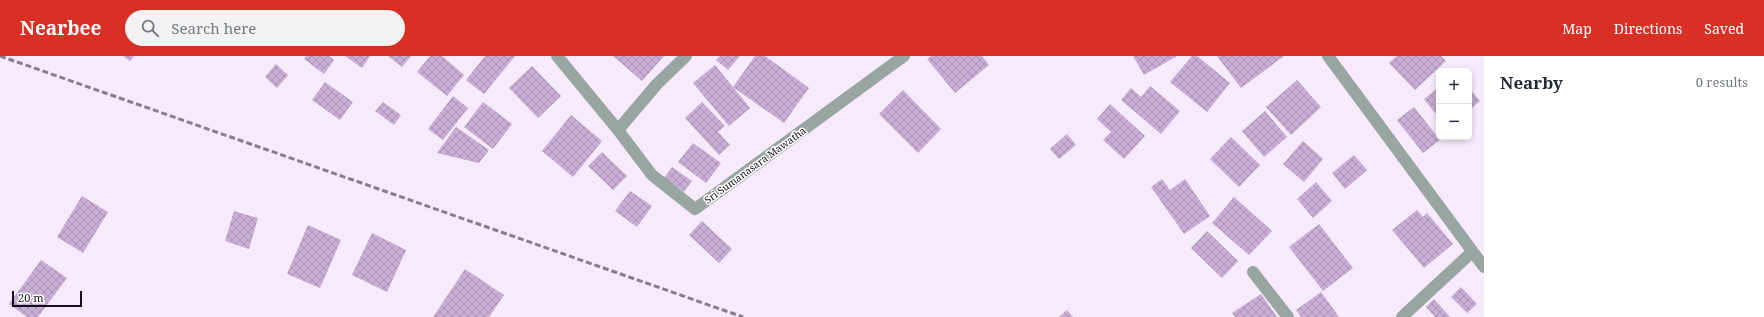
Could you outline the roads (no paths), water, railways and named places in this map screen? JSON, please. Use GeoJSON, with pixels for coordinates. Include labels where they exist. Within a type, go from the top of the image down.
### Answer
{"type":"FeatureCollection","features":[{"type":"Feature","properties":{"kind":"street","name":"Sri Sumanasara Mawatha"},"geometry":{"type":"LineString","coordinates":[[558,56],[618,130],[652,175],[695,209],[904,56]]}},
{"type":"Feature","properties":{"kind":"street"},"geometry":{"type":"LineString","coordinates":[[618,130],[658,84],[686,56]]}},
{"type":"Feature","properties":{"kind":"street"},"geometry":{"type":"LineString","coordinates":[[1328,56],[1484,267]]}},
{"type":"Feature","properties":{"kind":"street"},"geometry":{"type":"LineString","coordinates":[[1402,317],[1472,252]]}},
{"type":"Feature","properties":{"kind":"street"},"geometry":{"type":"LineString","coordinates":[[1253,272],[1288,317]]}},
{"type":"Feature","properties":{"kind":"railway"},"geometry":{"type":"LineString","coordinates":[[0,56],[743,317]]}}]}
